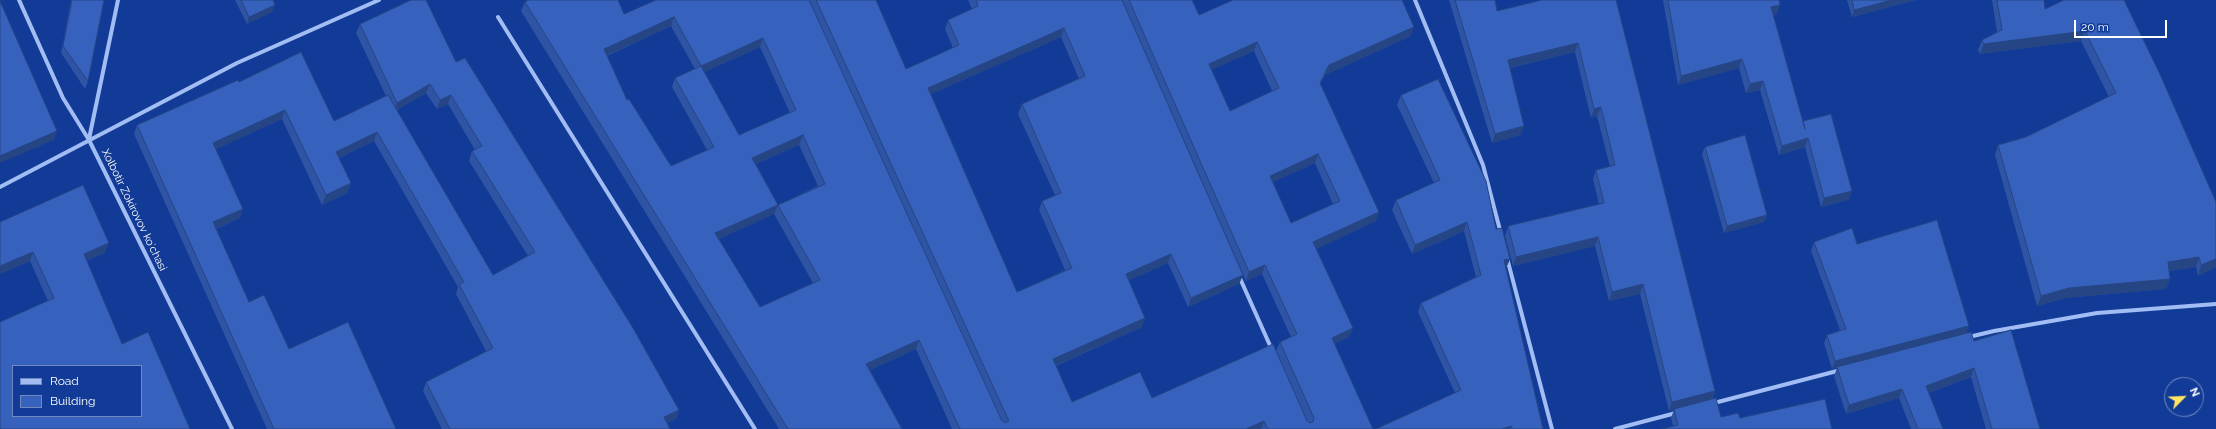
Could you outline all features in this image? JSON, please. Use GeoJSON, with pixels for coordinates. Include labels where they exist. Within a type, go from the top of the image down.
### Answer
{"type":"FeatureCollection","features":[{"type":"Feature","properties":{"kind":"street","name":"Xolbotir Zokirovov koʻchasi"},"geometry":{"type":"LineString","coordinates":[[19,0],[63,98],[89,140],[232,429]]}},
{"type":"Feature","properties":{"kind":"street"},"geometry":{"type":"LineString","coordinates":[[89,140],[118,0]]}},
{"type":"Feature","properties":{"kind":"street"},"geometry":{"type":"LineString","coordinates":[[0,188],[237,63],[379,0]]}},
{"type":"Feature","properties":{"kind":"street"},"geometry":{"type":"LineString","coordinates":[[1415,0],[1483,165],[1503,240]]}},
{"type":"Feature","properties":{"kind":"street"},"geometry":{"type":"LineString","coordinates":[[498,17],[755,429]]}},
{"type":"Feature","properties":{"kind":"street"},"geometry":{"type":"LineString","coordinates":[[1507,256],[1552,429]]}},
{"type":"Feature","properties":{"kind":"street"},"geometry":{"type":"LineString","coordinates":[[1236,269],[1274,356]]}},
{"type":"Feature","properties":{"kind":"street"},"geometry":{"type":"LineString","coordinates":[[1964,338],[1994,331],[2097,313],[2216,304]]}},
{"type":"Feature","properties":{"kind":"street"},"geometry":{"type":"LineString","coordinates":[[1706,405],[1850,368]]}},
{"type":"Feature","properties":{"kind":"street"},"geometry":{"type":"LineString","coordinates":[[1615,429],[1684,411]]}},
{"type":"Feature","properties":{"kind":"building"},"geometry":{"type":"Polygon","coordinates":[[[72,0],[104,0],[88,81],[63,46],[72,0]]]}},
{"type":"Feature","properties":{"kind":"building"},"geometry":{"type":"Polygon","coordinates":[[[241,0],[273,0],[275,5],[249,17],[241,0]]]}},
{"type":"Feature","properties":{"kind":"building"},"geometry":{"type":"Polygon","coordinates":[[[411,0],[426,0],[456,62],[465,58],[633,328],[679,410],[664,417],[670,429],[450,429],[426,382],[493,348],[459,284],[464,282],[377,132],[336,152],[351,183],[326,195],[285,110],[213,143],[243,209],[213,222],[249,302],[264,295],[289,349],[348,322],[396,429],[274,429],[137,125],[238,80],[239,82],[301,52],[334,121],[388,95],[493,275],[535,252],[472,151],[482,146],[451,95],[440,100],[430,84],[397,103],[360,24],[411,0]]]}},
{"type":"Feature","properties":{"kind":"building"},"geometry":{"type":"Polygon","coordinates":[[[528,0],[618,0],[624,14],[656,0],[809,0],[1002,421],[1005,423],[1009,421],[816,0],[876,0],[906,69],[959,45],[948,20],[978,6],[976,0],[1122,0],[1243,275],[1191,298],[1171,254],[1126,274],[1145,318],[1053,359],[1072,402],[1140,372],[1152,398],[1273,344],[1307,421],[1310,423],[1313,422],[1314,418],[1280,342],[1297,334],[1265,265],[1249,272],[1129,0],[1192,0],[1199,15],[1233,0],[1402,0],[1414,27],[1329,65],[1320,83],[1379,212],[1313,242],[1353,328],[1332,338],[1373,429],[1268,429],[1264,421],[1246,429],[960,429],[919,340],[866,364],[902,429],[788,429],[525,2],[528,0]],[[674,17],[604,49],[627,100],[629,99],[671,166],[714,147],[675,78],[701,66],[674,17]],[[1064,28],[928,88],[1017,292],[1072,268],[1042,201],[1061,193],[1022,104],[1085,76],[1064,28]],[[763,38],[701,66],[739,135],[796,110],[763,38]],[[1257,42],[1209,64],[1230,111],[1279,88],[1257,42]],[[803,135],[752,158],[778,205],[825,184],[803,135]],[[1318,154],[1270,176],[1291,223],[1340,201],[1318,154]],[[778,205],[715,233],[760,307],[820,280],[778,205]]]}},
{"type":"Feature","properties":{"kind":"building"},"geometry":{"type":"Polygon","coordinates":[[[1455,0],[1495,0],[1497,11],[1542,0],[1616,0],[1715,391],[1672,402],[1643,284],[1612,292],[1598,237],[1516,257],[1508,226],[1604,203],[1596,170],[1615,165],[1601,107],[1594,109],[1578,43],[1508,60],[1524,126],[1495,134],[1455,0]]]}},
{"type":"Feature","properties":{"kind":"building"},"geometry":{"type":"Polygon","coordinates":[[[1668,0],[1779,0],[1780,5],[1771,7],[1805,129],[1803,121],[1831,114],[1852,191],[1824,198],[1808,138],[1782,146],[1763,81],[1750,84],[1742,59],[1681,76],[1668,0]]]}},
{"type":"Feature","properties":{"kind":"building"},"geometry":{"type":"Polygon","coordinates":[[[1852,0],[1892,0],[1854,10],[1852,0]]]}},
{"type":"Feature","properties":{"kind":"building"},"geometry":{"type":"Polygon","coordinates":[[[1997,0],[2044,0],[2045,9],[2064,0],[2124,0],[2159,72],[2216,202],[2216,259],[2201,265],[2199,257],[2168,262],[2170,279],[2069,288],[2041,296],[1998,145],[2026,137],[2116,93],[2085,31],[1984,44],[1982,40],[2002,30],[1997,0]]]}},
{"type":"Feature","properties":{"kind":"building"},"geometry":{"type":"Polygon","coordinates":[[[0,1],[57,131],[0,156],[0,1]]]}},
{"type":"Feature","properties":{"kind":"building"},"geometry":{"type":"Polygon","coordinates":[[[1438,79],[1486,181],[1496,229],[1502,228],[1510,259],[1504,260],[1543,429],[1512,429],[1511,426],[1502,429],[1376,429],[1461,390],[1421,303],[1481,275],[1467,222],[1415,245],[1396,200],[1440,180],[1401,95],[1438,79]]]}},
{"type":"Feature","properties":{"kind":"building"},"geometry":{"type":"Polygon","coordinates":[[[1745,135],[1767,215],[1727,226],[1705,147],[1745,135]]]}},
{"type":"Feature","properties":{"kind":"building"},"geometry":{"type":"Polygon","coordinates":[[[83,185],[109,243],[84,254],[122,344],[148,332],[190,429],[1,429],[0,322],[54,298],[33,252],[0,266],[0,222],[83,185]]]}},
{"type":"Feature","properties":{"kind":"building"},"geometry":{"type":"Polygon","coordinates":[[[1937,220],[1969,326],[1835,361],[1827,335],[1846,329],[1814,242],[1852,228],[1857,244],[1937,220]]]}},
{"type":"Feature","properties":{"kind":"building"},"geometry":{"type":"Polygon","coordinates":[[[2011,330],[2040,429],[1992,429],[1974,368],[1926,386],[1943,429],[1918,429],[1902,389],[1849,405],[1837,367],[1971,332],[1974,341],[2011,330]]]}},
{"type":"Feature","properties":{"kind":"building"},"geometry":{"type":"Polygon","coordinates":[[[1716,398],[1721,417],[1738,413],[1740,418],[1825,399],[1832,429],[1662,429],[1678,425],[1674,409],[1716,398]]]}}]}
